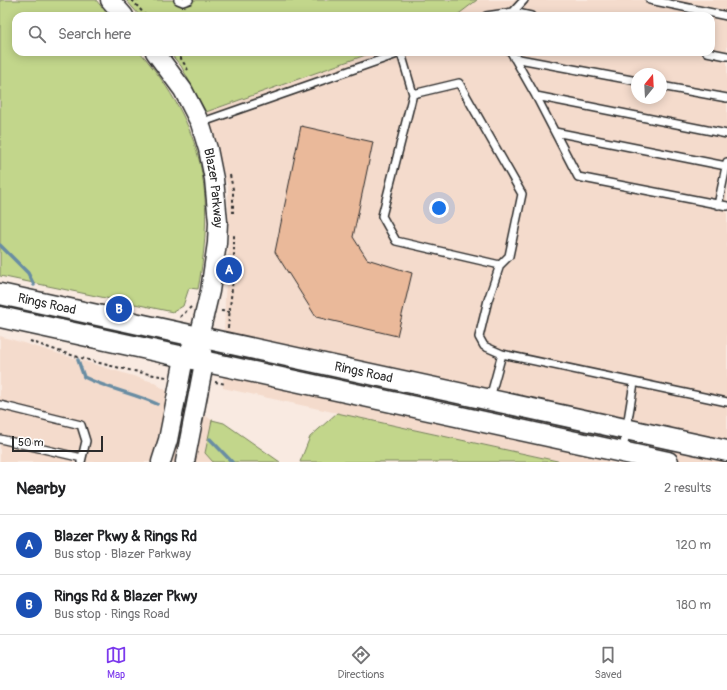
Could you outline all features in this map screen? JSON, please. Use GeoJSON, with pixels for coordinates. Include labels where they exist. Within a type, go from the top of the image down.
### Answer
{"type":"FeatureCollection","features":[{"type":"Feature","properties":{"kind":"main road","name":"Rings Road"},"geometry":{"type":"LineString","coordinates":[[0,294],[727,451]]}},
{"type":"Feature","properties":{"kind":"main road","name":"Rings Road"},"geometry":{"type":"LineString","coordinates":[[0,318],[184,358],[208,375],[622,457],[668,462]]}},
{"type":"Feature","properties":{"kind":"street"},"geometry":{"type":"LineString","coordinates":[[110,0],[120,12]]}},
{"type":"Feature","properties":{"kind":"street","name":"Blazer Parkway"},"geometry":{"type":"LineString","coordinates":[[158,56],[183,90],[200,123],[208,149],[214,179],[218,222],[215,265],[199,336],[184,358],[161,462]]}},
{"type":"Feature","properties":{"kind":"street","name":"Blazer Parkway"},"geometry":{"type":"LineString","coordinates":[[185,462],[208,375],[199,336]]}},
{"type":"Feature","properties":{"kind":"lane"},"geometry":{"type":"LineString","coordinates":[[178,0],[183,2],[189,0]]}},
{"type":"Feature","properties":{"kind":"lane"},"geometry":{"type":"LineString","coordinates":[[512,12],[524,0]]}},
{"type":"Feature","properties":{"kind":"lane"},"geometry":{"type":"LineString","coordinates":[[650,0],[708,12]]}},
{"type":"Feature","properties":{"kind":"lane"},"geometry":{"type":"LineString","coordinates":[[715,14],[727,16]]}},
{"type":"Feature","properties":{"kind":"lane"},"geometry":{"type":"LineString","coordinates":[[715,54],[727,56]]}},
{"type":"Feature","properties":{"kind":"lane"},"geometry":{"type":"LineString","coordinates":[[200,123],[391,56]]}},
{"type":"Feature","properties":{"kind":"lane"},"geometry":{"type":"LineString","coordinates":[[403,56],[413,94],[382,216],[396,241],[500,265]]}},
{"type":"Feature","properties":{"kind":"lane"},"geometry":{"type":"LineString","coordinates":[[514,56],[578,177],[727,206]]}},
{"type":"Feature","properties":{"kind":"lane"},"geometry":{"type":"LineString","coordinates":[[518,56],[631,80]]}},
{"type":"Feature","properties":{"kind":"lane"},"geometry":{"type":"LineString","coordinates":[[413,94],[459,82],[522,194],[509,256],[500,265],[488,300],[479,337],[484,346],[502,354],[727,402]]}},
{"type":"Feature","properties":{"kind":"lane"},"geometry":{"type":"LineString","coordinates":[[667,87],[727,98]]}},
{"type":"Feature","properties":{"kind":"lane"},"geometry":{"type":"LineString","coordinates":[[536,96],[727,134]]}},
{"type":"Feature","properties":{"kind":"lane"},"geometry":{"type":"LineString","coordinates":[[555,132],[727,164],[718,205]]}},
{"type":"Feature","properties":{"kind":"lane"},"geometry":{"type":"LineString","coordinates":[[490,400],[502,354]]}},
{"type":"Feature","properties":{"kind":"lane"},"geometry":{"type":"LineString","coordinates":[[622,457],[634,383]]}},
{"type":"Feature","properties":{"kind":"lane"},"geometry":{"type":"LineString","coordinates":[[0,405],[81,425],[86,441],[81,460],[0,439]]}},
{"type":"Feature","properties":{"kind":"path"},"geometry":{"type":"LineString","coordinates":[[132,0],[142,12]]}},
{"type":"Feature","properties":{"kind":"path"},"geometry":{"type":"LineString","coordinates":[[26,340],[53,350],[107,364],[180,378]]}},
{"type":"Feature","properties":{"kind":"shaded area"},"geometry":{"type":"Polygon","coordinates":[[[477,0],[727,0],[727,462],[562,462],[223,388],[225,297],[229,248],[228,187],[206,112],[363,56],[715,56],[715,12],[461,12],[477,0]]]}},
{"type":"Feature","properties":{"kind":"shaded area"},"geometry":{"type":"Polygon","coordinates":[[[0,336],[153,382],[212,420],[205,453],[213,462],[0,462],[0,336]]]}},
{"type":"Feature","properties":{"kind":"green space"},"geometry":{"type":"Polygon","coordinates":[[[0,0],[96,0],[106,12],[12,12],[12,56],[143,56],[162,80],[179,107],[191,135],[200,163],[206,222],[198,289],[189,288],[183,306],[173,312],[0,276],[0,0]]]}},
{"type":"Feature","properties":{"kind":"green space"},"geometry":{"type":"Polygon","coordinates":[[[126,0],[477,0],[461,12],[136,12],[126,0]]]}},
{"type":"Feature","properties":{"kind":"green space"},"geometry":{"type":"Polygon","coordinates":[[[172,56],[363,56],[206,112],[181,66],[172,56]]]}},
{"type":"Feature","properties":{"kind":"green space"},"geometry":{"type":"Polygon","coordinates":[[[337,413],[562,462],[300,462],[310,437],[337,413]]]}},
{"type":"Feature","properties":{"kind":"green space"},"geometry":{"type":"Polygon","coordinates":[[[212,420],[224,423],[280,462],[213,462],[205,453],[212,420]]]}},
{"type":"Feature","properties":{"kind":"building"},"geometry":{"type":"Polygon","coordinates":[[[301,126],[373,142],[353,237],[367,259],[412,273],[397,336],[316,317],[275,252],[301,126]]]}},
{"type":"Feature","properties":{"kind":"waterway"},"geometry":{"type":"LineString","coordinates":[[0,245],[28,273],[34,285]]}},
{"type":"Feature","properties":{"kind":"waterway"},"geometry":{"type":"LineString","coordinates":[[78,360],[84,377],[102,385],[157,404]]}},
{"type":"Feature","properties":{"kind":"waterway"},"geometry":{"type":"LineString","coordinates":[[210,439],[232,462]]}},
{"type":"Feature","properties":{"kind":"place","name":"Blazer Pkwy & Rings Rd"},"geometry":{"type":"Point","coordinates":[229,270]}},
{"type":"Feature","properties":{"kind":"place","name":"Rings Rd & Blazer Pkwy"},"geometry":{"type":"Point","coordinates":[119,309]}}]}
